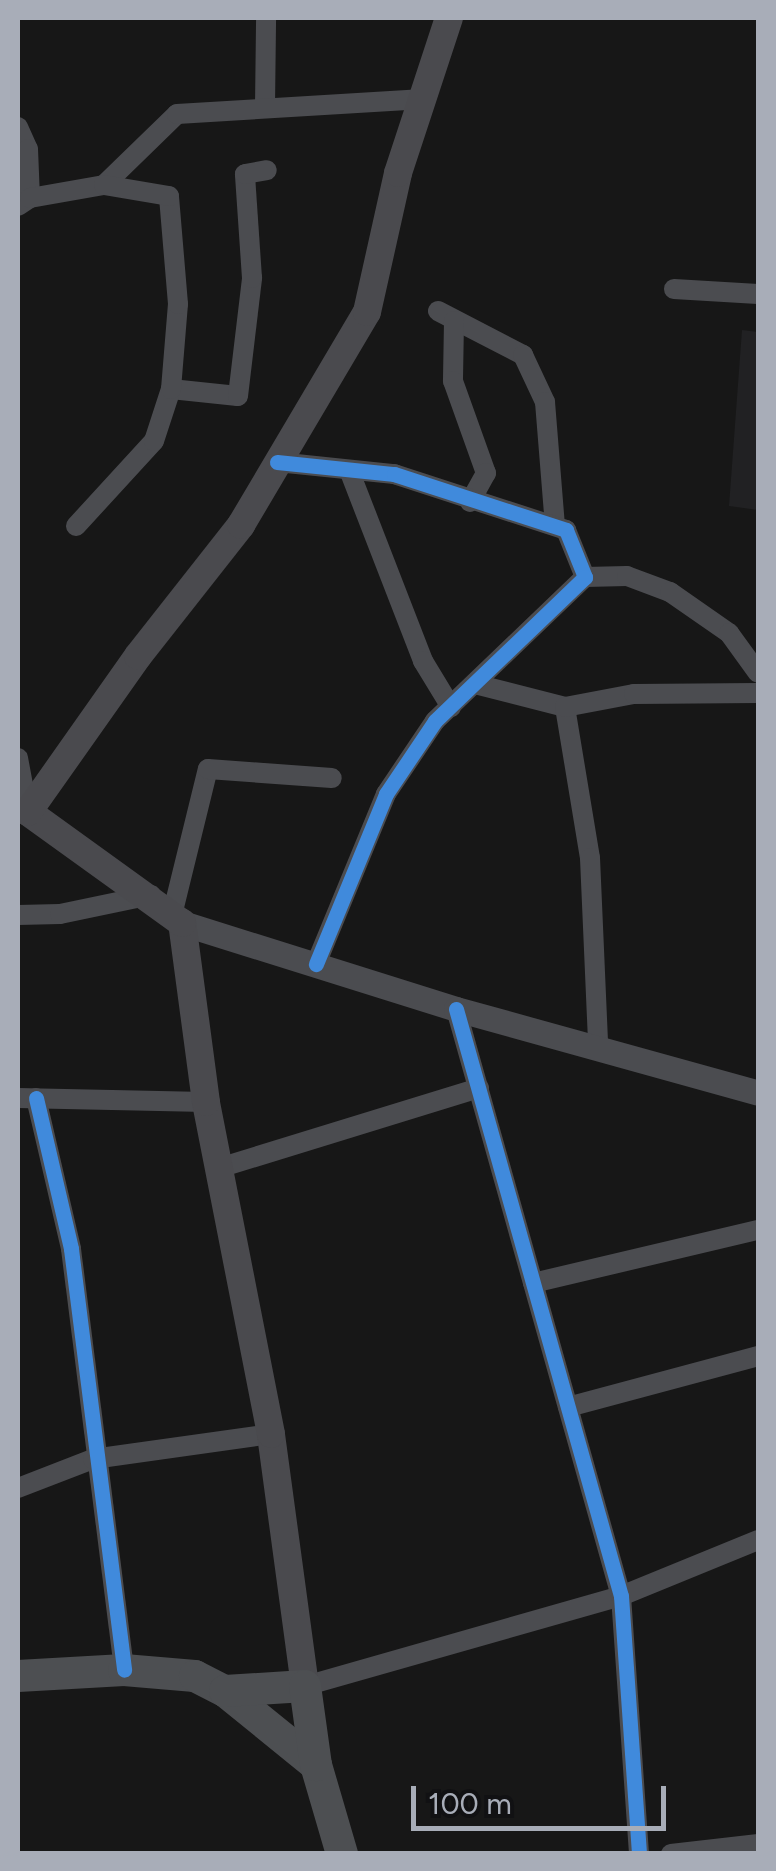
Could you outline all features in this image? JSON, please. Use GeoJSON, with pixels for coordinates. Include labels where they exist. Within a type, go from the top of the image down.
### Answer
{"type":"FeatureCollection","features":[{"type":"Feature","properties":{"kind":"main road"},"geometry":{"type":"LineString","coordinates":[[342,1854],[316,1765],[271,1434],[169,910],[23,809],[241,525],[366,312],[398,173],[448,18]]}},
{"type":"Feature","properties":{"kind":"main road"},"geometry":{"type":"LineString","coordinates":[[18,1676],[124,1670],[194,1676],[226,1692],[316,1765]]}},
{"type":"Feature","properties":{"kind":"main road"},"geometry":{"type":"LineString","coordinates":[[226,1692],[305,1686]]}},
{"type":"Feature","properties":{"kind":"street"},"geometry":{"type":"LineString","coordinates":[[265,106],[266,18]]}},
{"type":"Feature","properties":{"kind":"street"},"geometry":{"type":"LineString","coordinates":[[104,185],[176,114],[424,99]]}},
{"type":"Feature","properties":{"kind":"street"},"geometry":{"type":"LineString","coordinates":[[18,127],[28,149],[24,202],[104,185],[169,196],[178,304],[171,389],[154,441],[76,526]]}},
{"type":"Feature","properties":{"kind":"street"},"geometry":{"type":"LineString","coordinates":[[171,389],[238,396],[252,278],[245,174],[267,170]]}},
{"type":"Feature","properties":{"kind":"street"},"geometry":{"type":"LineString","coordinates":[[674,289],[758,294]]}},
{"type":"Feature","properties":{"kind":"street"},"geometry":{"type":"LineString","coordinates":[[470,502],[486,474],[454,381],[446,316],[523,355],[545,402],[555,526]]}},
{"type":"Feature","properties":{"kind":"street"},"geometry":{"type":"LineString","coordinates":[[276,462],[394,474],[470,502],[566,530],[585,577]]}},
{"type":"Feature","properties":{"kind":"street"},"geometry":{"type":"LineString","coordinates":[[349,470],[423,661],[451,707]]}},
{"type":"Feature","properties":{"kind":"street"},"geometry":{"type":"LineString","coordinates":[[316,964],[386,794],[451,707],[585,577],[627,576],[670,592],[729,634],[758,672]]}},
{"type":"Feature","properties":{"kind":"street"},"geometry":{"type":"LineString","coordinates":[[474,684],[565,707],[634,694],[758,694]]}},
{"type":"Feature","properties":{"kind":"street"},"geometry":{"type":"LineString","coordinates":[[565,707],[590,858],[598,1044]]}},
{"type":"Feature","properties":{"kind":"street"},"geometry":{"type":"LineString","coordinates":[[18,758],[23,809]]}},
{"type":"Feature","properties":{"kind":"street"},"geometry":{"type":"LineString","coordinates":[[169,910],[208,769],[332,778]]}},
{"type":"Feature","properties":{"kind":"street"},"geometry":{"type":"LineString","coordinates":[[18,915],[169,910],[316,964],[456,1009],[598,1044],[758,1092]]}},
{"type":"Feature","properties":{"kind":"street"},"geometry":{"type":"LineString","coordinates":[[456,1009],[621,1596],[639,1854]]}},
{"type":"Feature","properties":{"kind":"street"},"geometry":{"type":"LineString","coordinates":[[219,1168],[478,1088]]}},
{"type":"Feature","properties":{"kind":"street"},"geometry":{"type":"LineString","coordinates":[[124,1670],[92,1459],[71,1249],[27,1098],[206,1102]]}},
{"type":"Feature","properties":{"kind":"street"},"geometry":{"type":"LineString","coordinates":[[533,1283],[758,1230]]}},
{"type":"Feature","properties":{"kind":"street"},"geometry":{"type":"LineString","coordinates":[[568,1406],[758,1356]]}},
{"type":"Feature","properties":{"kind":"street"},"geometry":{"type":"LineString","coordinates":[[18,1488],[92,1459],[271,1434]]}},
{"type":"Feature","properties":{"kind":"street"},"geometry":{"type":"LineString","coordinates":[[305,1686],[621,1596],[758,1546]]}},
{"type":"Feature","properties":{"kind":"street"},"geometry":{"type":"LineString","coordinates":[[671,1854],[758,1844]]}},
{"type":"Feature","properties":{"kind":"shaded area"},"geometry":{"type":"Polygon","coordinates":[[[742,330],[758,332],[758,510],[729,506],[742,330]]]}},
{"type":"Feature","properties":{"kind":"cycle path"},"geometry":{"type":"LineString","coordinates":[[277,462],[394,474],[566,530],[585,577],[435,721],[386,794],[316,964]]}},
{"type":"Feature","properties":{"kind":"cycle path"},"geometry":{"type":"LineString","coordinates":[[456,1009],[621,1596],[639,1854]]}},
{"type":"Feature","properties":{"kind":"cycle path"},"geometry":{"type":"LineString","coordinates":[[36,1098],[71,1249],[124,1670]]}}]}
